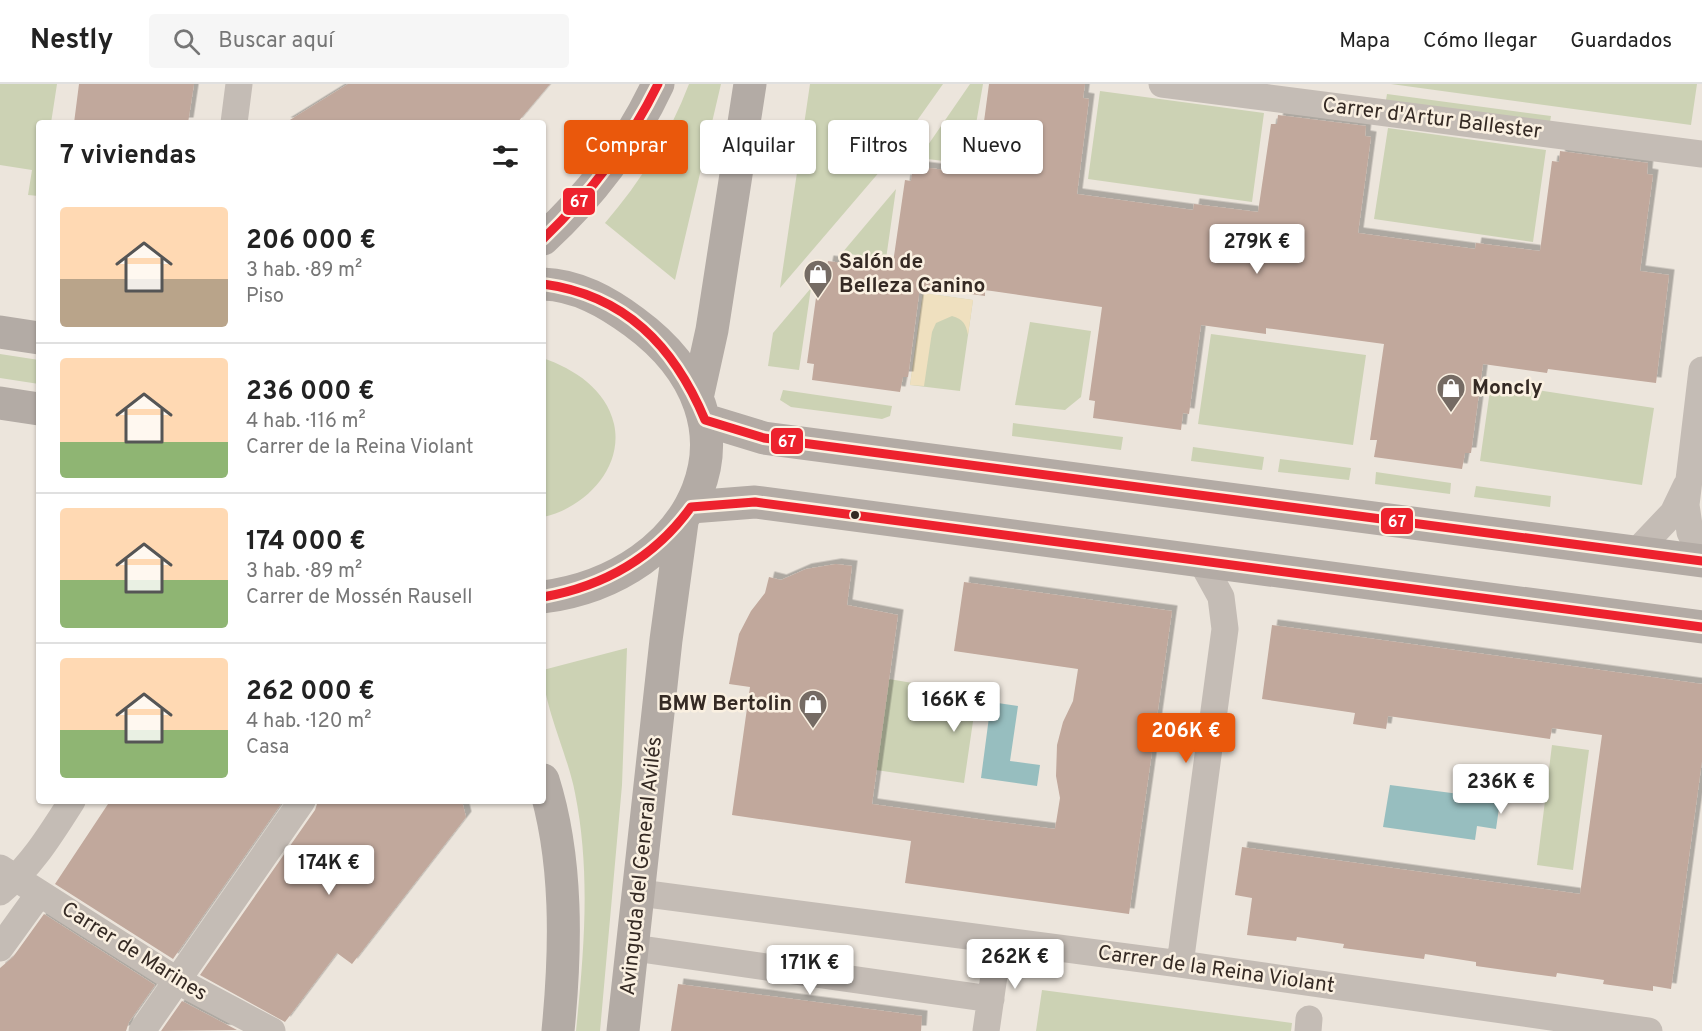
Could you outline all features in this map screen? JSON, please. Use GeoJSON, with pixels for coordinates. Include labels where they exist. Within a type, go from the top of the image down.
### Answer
{"type":"FeatureCollection","features":[{"type":"Feature","properties":{"kind":"main road"},"geometry":{"type":"LineString","coordinates":[[546,237],[573,209],[631,134],[658,84]]}},
{"type":"Feature","properties":{"kind":"main road"},"geometry":{"type":"LineString","coordinates":[[701,409],[750,84]]}},
{"type":"Feature","properties":{"kind":"main road"},"geometry":{"type":"LineString","coordinates":[[546,284],[561,285],[595,297],[647,331],[668,353],[701,409],[709,440],[703,480],[687,514],[660,545],[635,564],[585,588],[546,596]]}},
{"type":"Feature","properties":{"kind":"main road"},"geometry":{"type":"LineString","coordinates":[[0,332],[36,338]]}},
{"type":"Feature","properties":{"kind":"main road"},"geometry":{"type":"LineString","coordinates":[[0,403],[36,409]]}},
{"type":"Feature","properties":{"kind":"main road"},"geometry":{"type":"LineString","coordinates":[[701,409],[764,438],[1635,553],[1702,559]]}},
{"type":"Feature","properties":{"kind":"main road"},"geometry":{"type":"LineString","coordinates":[[687,514],[755,502],[1702,627]]}},
{"type":"Feature","properties":{"kind":"main road","name":"Avinguda del General Avilés"},"geometry":{"type":"LineString","coordinates":[[623,1031],[634,948],[666,640],[687,514]]}},
{"type":"Feature","properties":{"kind":"main road"},"geometry":{"type":"LineString","coordinates":[[546,793],[560,853],[563,957],[558,1031]]}},
{"type":"Feature","properties":{"kind":"street"},"geometry":{"type":"LineString","coordinates":[[234,120],[240,84]]}},
{"type":"Feature","properties":{"kind":"street","name":"Carrer d'Artur Ballester"},"geometry":{"type":"LineString","coordinates":[[1162,84],[1702,154]]}},
{"type":"Feature","properties":{"kind":"street"},"geometry":{"type":"LineString","coordinates":[[1702,370],[1686,485],[1687,521],[1702,559]]}},
{"type":"Feature","properties":{"kind":"street"},"geometry":{"type":"LineString","coordinates":[[1635,553],[1673,513],[1686,485]]}},
{"type":"Feature","properties":{"kind":"street"},"geometry":{"type":"LineString","coordinates":[[1180,964],[1225,629],[1221,597],[1200,559]]}},
{"type":"Feature","properties":{"kind":"street"},"geometry":{"type":"LineString","coordinates":[[6,879],[44,845],[70,804]]}},
{"type":"Feature","properties":{"kind":"street"},"geometry":{"type":"LineString","coordinates":[[142,1031],[300,804]]}},
{"type":"Feature","properties":{"kind":"street","name":"Carrer de Marines"},"geometry":{"type":"LineString","coordinates":[[6,879],[39,894],[176,980],[272,1031]]}},
{"type":"Feature","properties":{"kind":"street","name":"Carrer de la Reina Violant"},"geometry":{"type":"LineString","coordinates":[[640,893],[1180,964],[1648,1031]]}},
{"type":"Feature","properties":{"kind":"street"},"geometry":{"type":"LineString","coordinates":[[0,948],[39,894]]}},
{"type":"Feature","properties":{"kind":"street"},"geometry":{"type":"LineString","coordinates":[[986,1031],[999,942]]}},
{"type":"Feature","properties":{"kind":"street"},"geometry":{"type":"LineString","coordinates":[[634,948],[991,999]]}},
{"type":"Feature","properties":{"kind":"green space"},"geometry":{"type":"Polygon","coordinates":[[[0,84],[57,84],[51,120],[36,120],[36,196],[28,195],[32,170],[0,165],[0,84]]]}},
{"type":"Feature","properties":{"kind":"green space"},"geometry":{"type":"Polygon","coordinates":[[[689,84],[721,84],[713,120],[700,120],[700,173],[675,280],[605,223],[642,174],[688,174],[688,120],[673,120],[689,84]]]}},
{"type":"Feature","properties":{"kind":"green space"},"geometry":{"type":"Polygon","coordinates":[[[810,84],[943,84],[917,120],[828,120],[828,174],[878,174],[780,288],[797,174],[816,174],[816,120],[805,120],[810,84]]]}},
{"type":"Feature","properties":{"kind":"green space"},"geometry":{"type":"Polygon","coordinates":[[[970,84],[983,84],[977,120],[945,120],[970,84]]]}},
{"type":"Feature","properties":{"kind":"green space"},"geometry":{"type":"Polygon","coordinates":[[[1391,84],[1697,84],[1691,125],[1391,84]]]}},
{"type":"Feature","properties":{"kind":"green space"},"geometry":{"type":"Polygon","coordinates":[[[1100,91],[1264,113],[1252,202],[1088,179],[1100,91]]]}},
{"type":"Feature","properties":{"kind":"green space"},"geometry":{"type":"Polygon","coordinates":[[[1387,94],[1551,116],[1549,128],[1385,106],[1387,94]]]}},
{"type":"Feature","properties":{"kind":"green space"},"geometry":{"type":"Polygon","coordinates":[[[941,126],[941,161],[929,159],[929,143],[941,126]]]}},
{"type":"Feature","properties":{"kind":"green space"},"geometry":{"type":"Polygon","coordinates":[[[1388,128],[1546,150],[1533,242],[1374,219],[1388,128]]]}},
{"type":"Feature","properties":{"kind":"green space"},"geometry":{"type":"Polygon","coordinates":[[[896,189],[886,259],[842,253],[896,189]]]}},
{"type":"Feature","properties":{"kind":"green space"},"geometry":{"type":"Polygon","coordinates":[[[811,288],[799,370],[768,366],[773,333],[811,288]]]}},
{"type":"Feature","properties":{"kind":"green space"},"geometry":{"type":"Polygon","coordinates":[[[923,293],[973,300],[960,391],[910,385],[923,293]]]}},
{"type":"Feature","properties":{"kind":"green space"},"geometry":{"type":"Polygon","coordinates":[[[1030,322],[1091,331],[1081,397],[1065,410],[1015,405],[1030,322]]]}},
{"type":"Feature","properties":{"kind":"green space"},"geometry":{"type":"Polygon","coordinates":[[[1211,334],[1366,355],[1353,445],[1198,424],[1211,334]]]}},
{"type":"Feature","properties":{"kind":"green space"},"geometry":{"type":"Polygon","coordinates":[[[0,354],[36,360],[36,384],[0,378],[0,354]]]}},
{"type":"Feature","properties":{"kind":"green space"},"geometry":{"type":"Polygon","coordinates":[[[546,359],[577,374],[587,382],[604,400],[614,424],[613,456],[606,471],[586,496],[558,513],[546,516],[546,359]]]}},
{"type":"Feature","properties":{"kind":"green space"},"geometry":{"type":"Polygon","coordinates":[[[1491,383],[1654,408],[1642,485],[1480,461],[1491,383]]]}},
{"type":"Feature","properties":{"kind":"green space"},"geometry":{"type":"Polygon","coordinates":[[[783,390],[892,406],[890,416],[882,419],[791,407],[780,400],[783,390]]]}},
{"type":"Feature","properties":{"kind":"green space"},"geometry":{"type":"Polygon","coordinates":[[[1013,423],[1123,437],[1121,450],[1012,436],[1013,423]]]}},
{"type":"Feature","properties":{"kind":"green space"},"geometry":{"type":"Polygon","coordinates":[[[1193,447],[1264,457],[1262,470],[1191,461],[1193,447]]]}},
{"type":"Feature","properties":{"kind":"green space"},"geometry":{"type":"Polygon","coordinates":[[[1280,459],[1351,468],[1349,480],[1278,472],[1280,459]]]}},
{"type":"Feature","properties":{"kind":"green space"},"geometry":{"type":"Polygon","coordinates":[[[1376,472],[1451,483],[1450,494],[1375,484],[1376,472]]]}},
{"type":"Feature","properties":{"kind":"green space"},"geometry":{"type":"Polygon","coordinates":[[[1476,486],[1551,496],[1550,507],[1474,497],[1476,486]]]}},
{"type":"Feature","properties":{"kind":"green space"},"geometry":{"type":"Polygon","coordinates":[[[627,648],[622,785],[600,1031],[576,1031],[583,942],[583,853],[572,778],[547,699],[546,669],[627,648]]]}},
{"type":"Feature","properties":{"kind":"green space"},"geometry":{"type":"Polygon","coordinates":[[[889,679],[977,694],[964,783],[876,770],[889,679]]]}},
{"type":"Feature","properties":{"kind":"green space"},"geometry":{"type":"Polygon","coordinates":[[[1552,745],[1589,750],[1573,870],[1537,865],[1552,745]]]}},
{"type":"Feature","properties":{"kind":"green space"},"geometry":{"type":"Polygon","coordinates":[[[1042,990],[1292,1023],[1291,1031],[1036,1031],[1042,990]]]}},
{"type":"Feature","properties":{"kind":"sand"},"geometry":{"type":"Polygon","coordinates":[[[923,293],[973,300],[968,335],[963,323],[956,317],[952,316],[936,323],[932,332],[924,386],[910,385],[923,293]]]}},
{"type":"Feature","properties":{"kind":"water"},"geometry":{"type":"Polygon","coordinates":[[[991,702],[1018,706],[1010,761],[1040,765],[1037,786],[981,778],[991,702]]]}},
{"type":"Feature","properties":{"kind":"water"},"geometry":{"type":"Polygon","coordinates":[[[1469,782],[1502,787],[1496,829],[1477,826],[1475,840],[1383,827],[1390,785],[1467,795],[1469,782]]]}},
{"type":"Feature","properties":{"kind":"building"},"geometry":{"type":"Polygon","coordinates":[[[79,84],[194,84],[188,120],[74,120],[79,84]]]}},
{"type":"Feature","properties":{"kind":"building"},"geometry":{"type":"Polygon","coordinates":[[[348,84],[550,84],[520,120],[290,120],[348,84]]]}},
{"type":"Feature","properties":{"kind":"building"},"geometry":{"type":"Polygon","coordinates":[[[989,84],[1085,84],[1083,98],[1089,99],[1077,194],[1193,210],[1194,204],[1258,212],[1271,124],[1277,124],[1278,115],[1366,126],[1365,136],[1371,137],[1358,233],[1475,249],[1476,243],[1540,251],[1552,161],[1559,162],[1560,151],[1648,163],[1647,174],[1653,175],[1640,271],[1669,275],[1656,383],[1548,369],[1547,373],[1483,364],[1471,453],[1465,453],[1462,469],[1374,457],[1377,440],[1370,440],[1384,344],[1266,328],[1266,334],[1201,325],[1189,414],[1183,413],[1181,430],[1093,418],[1095,401],[1089,400],[1102,307],[985,290],[985,296],[920,287],[908,377],[903,377],[900,392],[812,380],[814,364],[807,363],[819,276],[825,277],[828,261],[892,270],[905,180],[911,181],[912,174],[929,174],[929,168],[941,170],[941,174],[1043,174],[1043,120],[984,120],[989,84]]]}},
{"type":"Feature","properties":{"kind":"building"},"geometry":{"type":"Polygon","coordinates":[[[836,564],[852,566],[847,605],[898,615],[872,804],[985,820],[1055,829],[1060,798],[1056,776],[1057,745],[1063,722],[1073,701],[1078,669],[954,651],[964,582],[1172,611],[1129,914],[905,883],[911,841],[732,815],[750,687],[729,684],[739,634],[751,611],[765,593],[769,577],[781,580],[806,569],[836,564]]]}},
{"type":"Feature","properties":{"kind":"building"},"geometry":{"type":"Polygon","coordinates":[[[1272,625],[1702,684],[1702,761],[1671,989],[1653,986],[1653,991],[1603,984],[1604,980],[1557,973],[1556,977],[1476,966],[1476,962],[1425,954],[1424,959],[1343,948],[1344,944],[1297,937],[1296,941],[1247,935],[1252,898],[1235,895],[1242,847],[1580,894],[1602,735],[1552,728],[1550,739],[1388,716],[1386,729],[1353,724],[1355,713],[1262,699],[1272,625]]]}},
{"type":"Feature","properties":{"kind":"building"},"geometry":{"type":"Polygon","coordinates":[[[108,804],[281,804],[173,959],[55,884],[108,804]]]}},
{"type":"Feature","properties":{"kind":"building"},"geometry":{"type":"Polygon","coordinates":[[[317,804],[463,804],[466,817],[352,964],[337,953],[285,1022],[200,975],[317,804]]]}},
{"type":"Feature","properties":{"kind":"building"},"geometry":{"type":"Polygon","coordinates":[[[44,914],[155,985],[129,1022],[126,1031],[0,1031],[0,968],[13,957],[44,914]]]}},
{"type":"Feature","properties":{"kind":"building"},"geometry":{"type":"Polygon","coordinates":[[[678,984],[922,1016],[921,1031],[671,1031],[678,984]]]}},
{"type":"Feature","properties":{"kind":"building"},"geometry":{"type":"Polygon","coordinates":[[[182,1001],[237,1030],[161,1031],[182,1001]]]}},
{"type":"Feature","properties":{"kind":"transit line","name":"67"},"geometry":{"type":"LineString","coordinates":[[546,236],[577,204],[622,147],[658,84]]}},
{"type":"Feature","properties":{"kind":"transit line","name":"67"},"geometry":{"type":"LineString","coordinates":[[546,285],[599,299],[622,312],[662,347],[693,393],[705,420],[764,438],[1702,561]]}},
{"type":"Feature","properties":{"kind":"transit line","name":"67"},"geometry":{"type":"LineString","coordinates":[[546,596],[587,585],[626,567],[661,541],[691,507],[755,502],[1702,627]]}},
{"type":"Feature","properties":{"kind":"place","name":"Salón de Belleza Canino"},"geometry":{"type":"Point","coordinates":[818,300]}},
{"type":"Feature","properties":{"kind":"place","name":"Moncly"},"geometry":{"type":"Point","coordinates":[1451,414]}},
{"type":"Feature","properties":{"kind":"place","name":"BMW Bertolin"},"geometry":{"type":"Point","coordinates":[813,730]}}]}
